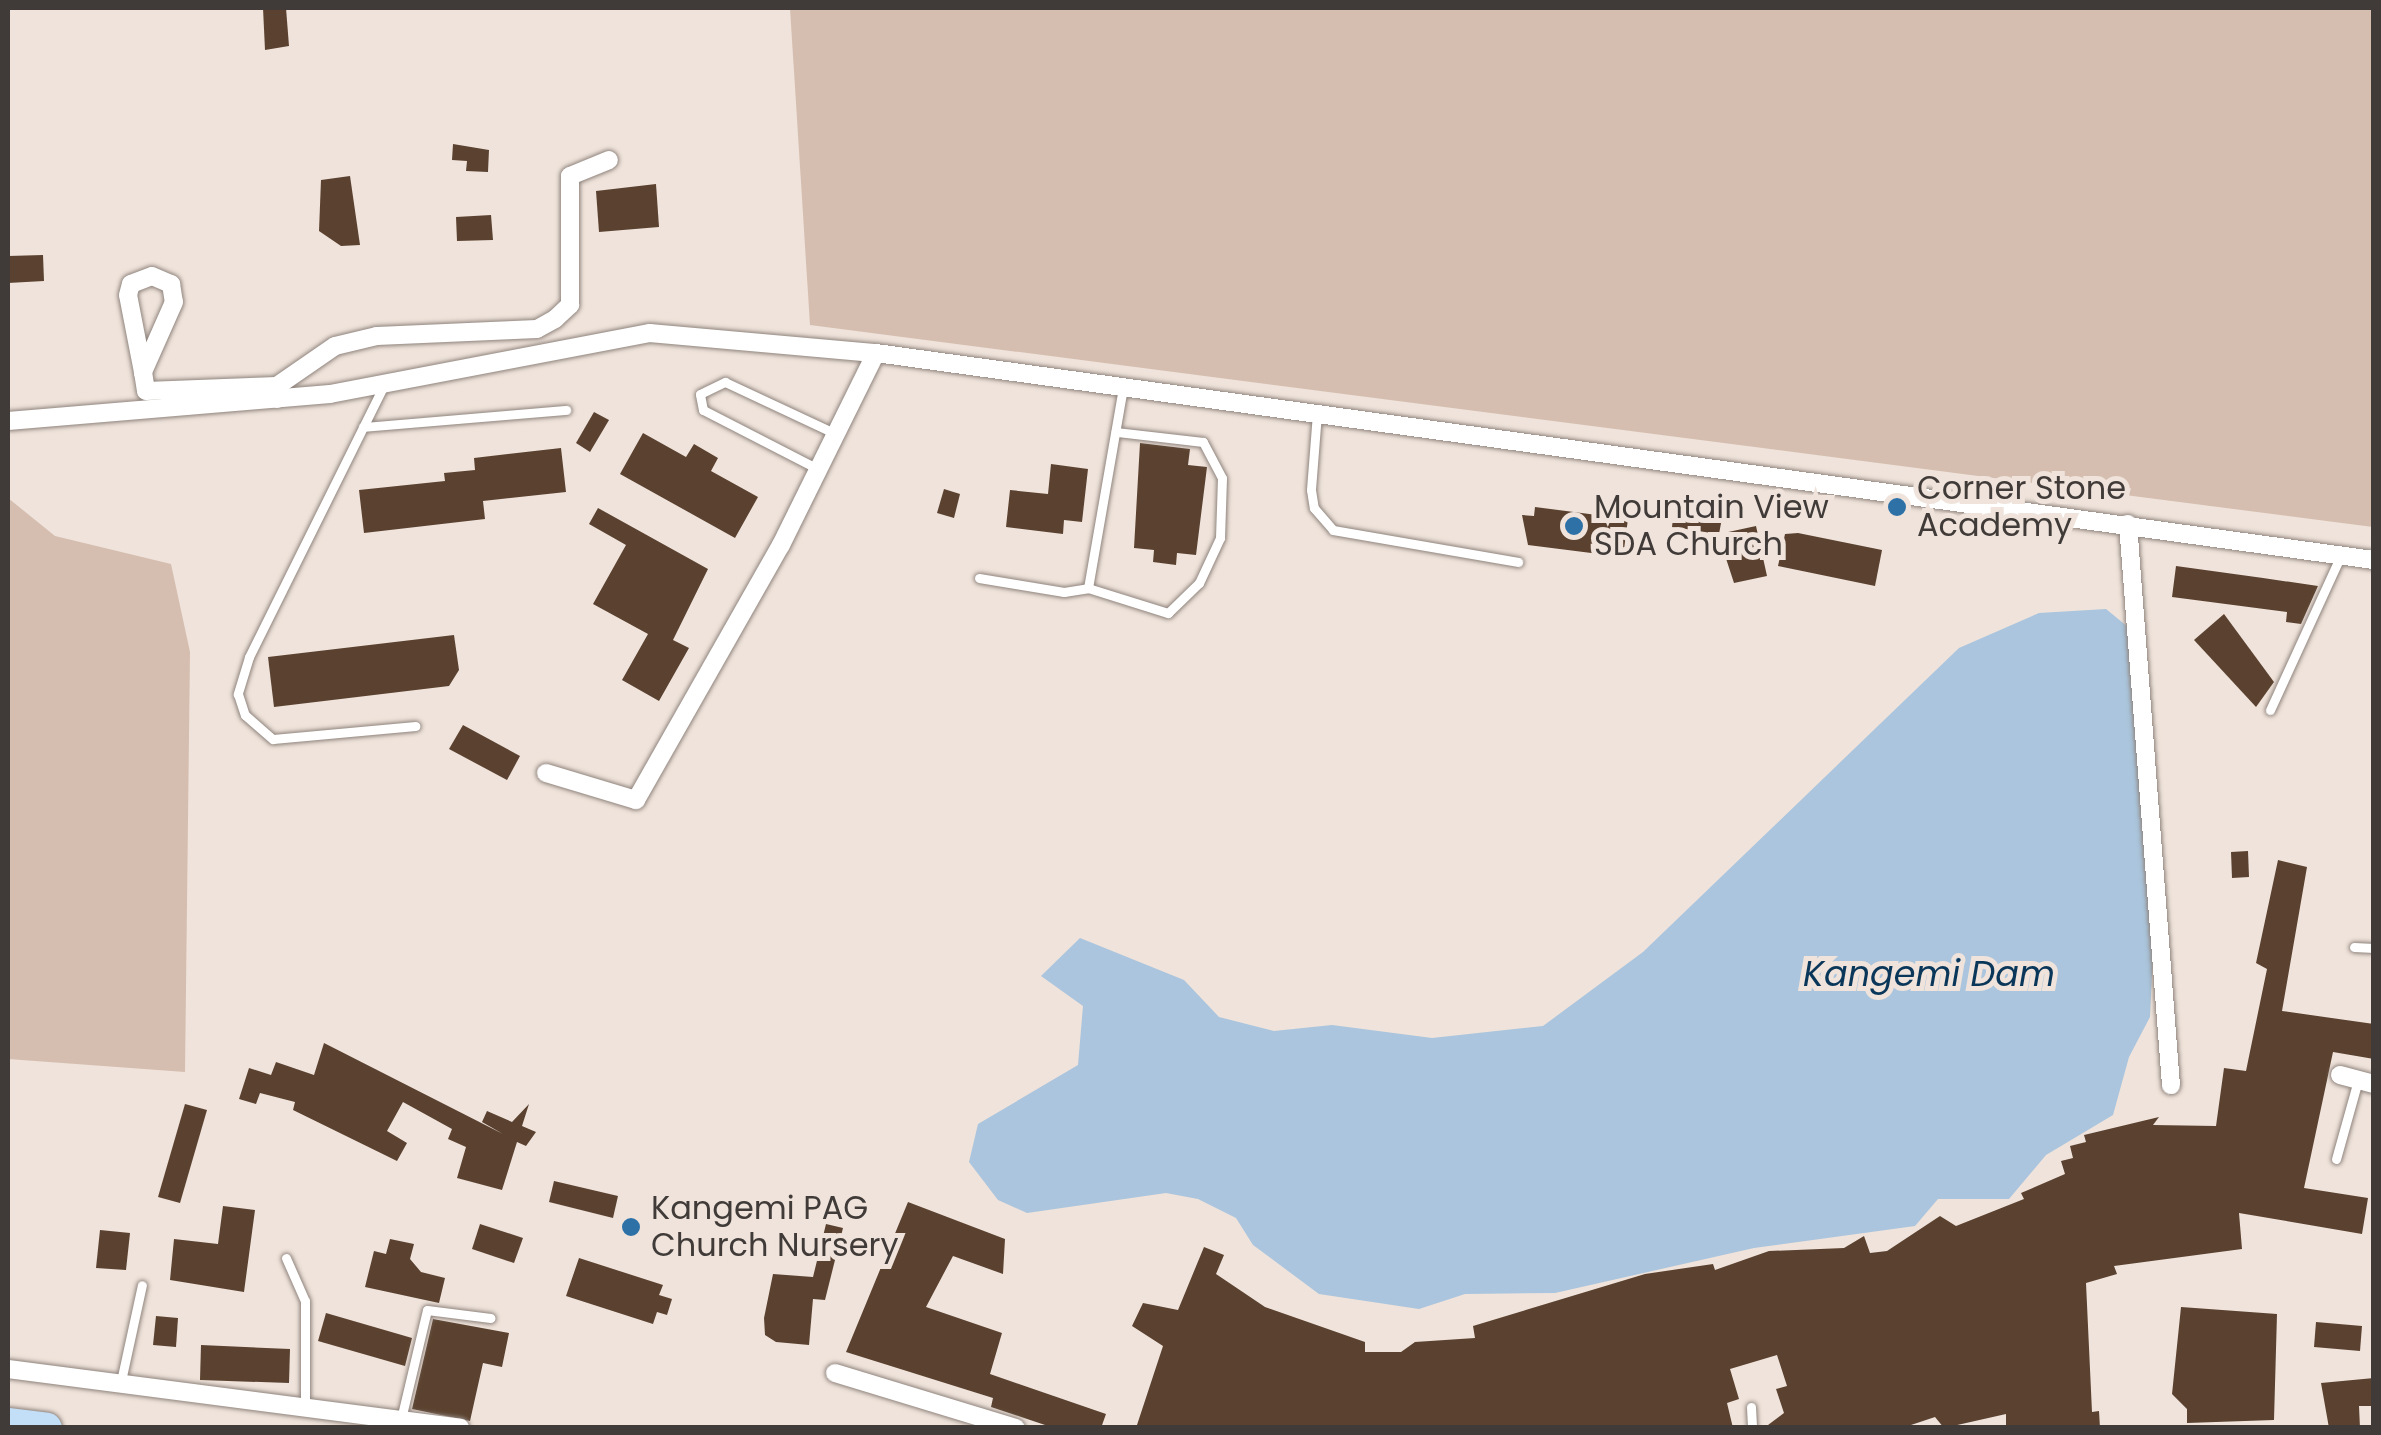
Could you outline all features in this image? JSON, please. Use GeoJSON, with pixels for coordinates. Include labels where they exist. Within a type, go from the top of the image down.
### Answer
{"type":"FeatureCollection","features":[{"type":"Feature","properties":{"kind":"highway"},"geometry":{"type":"LineString","coordinates":[[8,1422],[46,1428]]}},
{"type":"Feature","properties":{"kind":"street"},"geometry":{"type":"LineString","coordinates":[[143,372],[174,302],[166,278],[141,277],[128,294],[146,391],[277,393],[335,346],[377,336],[537,328],[570,305],[570,176],[610,160]]}},
{"type":"Feature","properties":{"kind":"street"},"geometry":{"type":"LineString","coordinates":[[8,421],[384,385],[650,333],[876,353],[2374,560]]}},
{"type":"Feature","properties":{"kind":"street"},"geometry":{"type":"LineString","coordinates":[[546,772],[636,800],[820,470],[876,353]]}},
{"type":"Feature","properties":{"kind":"street"},"geometry":{"type":"LineString","coordinates":[[2128,524],[2171,1085]]}},
{"type":"Feature","properties":{"kind":"street"},"geometry":{"type":"LineString","coordinates":[[8,1369],[305,1404],[460,1428]]}},
{"type":"Feature","properties":{"kind":"street"},"geometry":{"type":"LineString","coordinates":[[835,1373],[1016,1428]]}},
{"type":"Feature","properties":{"kind":"lane"},"geometry":{"type":"LineString","coordinates":[[820,470],[703,410],[700,394],[725,382],[838,435]]}},
{"type":"Feature","properties":{"kind":"lane"},"geometry":{"type":"LineString","coordinates":[[384,385],[248,657],[238,694],[245,715],[273,739],[416,726]]}},
{"type":"Feature","properties":{"kind":"lane"},"geometry":{"type":"LineString","coordinates":[[1088,588],[1123,387]]}},
{"type":"Feature","properties":{"kind":"lane"},"geometry":{"type":"LineString","coordinates":[[363,427],[566,410]]}},
{"type":"Feature","properties":{"kind":"lane"},"geometry":{"type":"LineString","coordinates":[[1317,413],[1311,490],[1314,508],[1333,530],[1518,562]]}},
{"type":"Feature","properties":{"kind":"lane"},"geometry":{"type":"LineString","coordinates":[[979,578],[1064,592],[1088,588],[1168,613],[1199,583],[1220,538],[1222,478],[1204,442],[1116,432]]}},
{"type":"Feature","properties":{"kind":"lane"},"geometry":{"type":"LineString","coordinates":[[2270,710],[2341,555]]}},
{"type":"Feature","properties":{"kind":"lane"},"geometry":{"type":"LineString","coordinates":[[2354,946],[2374,948]]}},
{"type":"Feature","properties":{"kind":"lane"},"geometry":{"type":"LineString","coordinates":[[2336,1158],[2357,1080]]}},
{"type":"Feature","properties":{"kind":"lane"},"geometry":{"type":"LineString","coordinates":[[286,1258],[305,1301],[305,1404]]}},
{"type":"Feature","properties":{"kind":"lane"},"geometry":{"type":"LineString","coordinates":[[121,1380],[142,1285]]}},
{"type":"Feature","properties":{"kind":"lane"},"geometry":{"type":"LineString","coordinates":[[402,1419],[427,1310],[490,1318]]}},
{"type":"Feature","properties":{"kind":"lane"},"geometry":{"type":"LineString","coordinates":[[1751,1407],[1752,1428]]}},
{"type":"Feature","properties":{"kind":"shaded area"},"geometry":{"type":"Polygon","coordinates":[[[790,8],[2373,8],[2373,527],[810,325],[790,8]]]}},
{"type":"Feature","properties":{"kind":"shaded area"},"geometry":{"type":"Polygon","coordinates":[[[8,498],[55,536],[171,564],[190,652],[185,1072],[8,1059],[8,498]]]}},
{"type":"Feature","properties":{"kind":"water","name":"Kangemi Dam"},"geometry":{"type":"Polygon","coordinates":[[[2106,609],[2128,627],[2155,911],[2150,1017],[2129,1057],[2113,1115],[2046,1155],[2009,1199],[1938,1199],[1915,1226],[1754,1248],[1555,1293],[1465,1294],[1419,1309],[1319,1294],[1253,1245],[1236,1218],[1198,1199],[1166,1193],[1027,1213],[998,1200],[969,1162],[978,1124],[1078,1065],[1083,1006],[1041,976],[1080,938],[1184,980],[1219,1017],[1274,1031],[1332,1025],[1432,1038],[1543,1026],[1643,952],[1959,648],[2039,613],[2106,609]]]}},
{"type":"Feature","properties":{"kind":"building"},"geometry":{"type":"Polygon","coordinates":[[[263,8],[286,8],[289,46],[265,50],[263,8]]]}},
{"type":"Feature","properties":{"kind":"building"},"geometry":{"type":"Polygon","coordinates":[[[453,144],[489,150],[488,172],[466,171],[467,161],[452,160],[453,144]]]}},
{"type":"Feature","properties":{"kind":"building"},"geometry":{"type":"Polygon","coordinates":[[[350,176],[360,245],[341,246],[319,231],[321,180],[350,176]]]}},
{"type":"Feature","properties":{"kind":"building"},"geometry":{"type":"Polygon","coordinates":[[[656,184],[659,227],[599,232],[596,191],[656,184]]]}},
{"type":"Feature","properties":{"kind":"building"},"geometry":{"type":"Polygon","coordinates":[[[491,215],[493,240],[457,241],[456,217],[491,215]]]}},
{"type":"Feature","properties":{"kind":"building"},"geometry":{"type":"Polygon","coordinates":[[[43,255],[44,281],[8,283],[8,256],[43,255]]]}},
{"type":"Feature","properties":{"kind":"building"},"geometry":{"type":"Polygon","coordinates":[[[594,412],[609,420],[590,452],[576,443],[594,412]]]}},
{"type":"Feature","properties":{"kind":"building"},"geometry":{"type":"Polygon","coordinates":[[[643,433],[686,457],[694,444],[718,458],[711,471],[758,497],[735,538],[620,474],[643,433]]]}},
{"type":"Feature","properties":{"kind":"building"},"geometry":{"type":"Polygon","coordinates":[[[1140,443],[1190,449],[1188,465],[1207,467],[1196,555],[1177,553],[1176,565],[1153,562],[1154,550],[1134,548],[1140,443]]]}},
{"type":"Feature","properties":{"kind":"building"},"geometry":{"type":"Polygon","coordinates":[[[561,448],[566,492],[483,501],[485,519],[364,533],[359,490],[445,481],[444,473],[475,470],[474,458],[561,448]]]}},
{"type":"Feature","properties":{"kind":"building"},"geometry":{"type":"Polygon","coordinates":[[[1051,464],[1088,469],[1082,522],[1064,520],[1063,534],[1006,527],[1010,490],[1048,494],[1051,464]]]}},
{"type":"Feature","properties":{"kind":"building"},"geometry":{"type":"Polygon","coordinates":[[[944,489],[960,494],[954,518],[937,513],[944,489]]]}},
{"type":"Feature","properties":{"kind":"building","name":"Mountain View SDA Church"},"geometry":{"type":"Polygon","coordinates":[[[1535,507],[1628,519],[1623,557],[1528,545],[1522,515],[1534,516],[1535,507]]]}},
{"type":"Feature","properties":{"kind":"building"},"geometry":{"type":"Polygon","coordinates":[[[598,508],[708,569],[673,640],[689,648],[659,701],[622,680],[648,634],[593,604],[626,545],[589,524],[598,508]]]}},
{"type":"Feature","properties":{"kind":"building"},"geometry":{"type":"Polygon","coordinates":[[[1674,510],[1722,518],[1719,534],[1756,526],[1767,576],[1734,583],[1718,534],[1672,527],[1674,510]]]}},
{"type":"Feature","properties":{"kind":"building"},"geometry":{"type":"Polygon","coordinates":[[[1798,533],[1882,550],[1875,586],[1778,566],[1785,534],[1798,533]]]}},
{"type":"Feature","properties":{"kind":"building"},"geometry":{"type":"Polygon","coordinates":[[[2176,566],[2318,586],[2301,624],[2286,622],[2287,612],[2172,597],[2176,566]]]}},
{"type":"Feature","properties":{"kind":"building"},"geometry":{"type":"Polygon","coordinates":[[[2224,614],[2274,682],[2256,707],[2194,640],[2224,614]]]}},
{"type":"Feature","properties":{"kind":"building"},"geometry":{"type":"Polygon","coordinates":[[[454,635],[459,670],[449,686],[274,707],[268,657],[454,635]]]}},
{"type":"Feature","properties":{"kind":"building"},"geometry":{"type":"Polygon","coordinates":[[[463,725],[520,756],[507,780],[449,749],[463,725]]]}},
{"type":"Feature","properties":{"kind":"building"},"geometry":{"type":"Polygon","coordinates":[[[2248,851],[2249,877],[2232,878],[2231,852],[2248,851]]]}},
{"type":"Feature","properties":{"kind":"building"},"geometry":{"type":"Polygon","coordinates":[[[2278,860],[2307,867],[2282,1011],[2374,1024],[2374,1059],[2333,1052],[2304,1188],[2368,1198],[2362,1234],[2239,1213],[2242,1249],[2114,1266],[2117,1274],[2086,1283],[2092,1412],[2099,1411],[2100,1428],[2006,1428],[2006,1414],[1944,1428],[1935,1417],[1902,1428],[1764,1428],[1784,1413],[1776,1389],[1787,1386],[1777,1355],[1730,1369],[1739,1399],[1727,1403],[1733,1428],[1136,1428],[1163,1346],[1132,1326],[1143,1303],[1178,1310],[1204,1247],[1224,1255],[1216,1274],[1265,1307],[1365,1342],[1365,1352],[1401,1352],[1415,1342],[1475,1338],[1473,1326],[1645,1274],[1713,1264],[1715,1270],[1769,1251],[1844,1248],[1864,1236],[1870,1253],[1887,1251],[1940,1216],[1956,1226],[2024,1199],[2021,1193],[2065,1174],[2061,1161],[2073,1158],[2070,1146],[2086,1142],[2084,1135],[2159,1117],[2153,1125],[2216,1126],[2224,1068],[2246,1071],[2267,969],[2256,963],[2278,860]]]}},
{"type":"Feature","properties":{"kind":"building"},"geometry":{"type":"Polygon","coordinates":[[[324,1043],[503,1134],[482,1122],[487,1111],[512,1122],[529,1104],[522,1126],[536,1132],[526,1146],[517,1142],[502,1190],[457,1178],[466,1147],[448,1139],[452,1129],[403,1102],[387,1131],[407,1143],[397,1161],[293,1110],[295,1102],[260,1093],[256,1104],[239,1099],[249,1068],[271,1075],[276,1062],[314,1075],[324,1043]]]}},
{"type":"Feature","properties":{"kind":"building"},"geometry":{"type":"Polygon","coordinates":[[[185,1104],[207,1110],[180,1203],[158,1197],[185,1104]]]}},
{"type":"Feature","properties":{"kind":"building"},"geometry":{"type":"Polygon","coordinates":[[[554,1181],[618,1196],[613,1218],[549,1202],[554,1181]]]}},
{"type":"Feature","properties":{"kind":"building"},"geometry":{"type":"Polygon","coordinates":[[[908,1202],[1005,1239],[1003,1274],[953,1256],[926,1307],[1002,1333],[990,1374],[1106,1414],[1101,1428],[1054,1428],[991,1407],[993,1398],[846,1352],[908,1202]]]}},
{"type":"Feature","properties":{"kind":"building"},"geometry":{"type":"Polygon","coordinates":[[[223,1206],[255,1210],[244,1292],[170,1280],[174,1239],[218,1244],[223,1206]]]}},
{"type":"Feature","properties":{"kind":"building"},"geometry":{"type":"Polygon","coordinates":[[[480,1224],[523,1238],[514,1263],[472,1249],[480,1224]]]}},
{"type":"Feature","properties":{"kind":"building"},"geometry":{"type":"Polygon","coordinates":[[[826,1224],[843,1228],[825,1300],[813,1299],[809,1345],[776,1342],[765,1335],[764,1318],[773,1274],[813,1277],[826,1224]]]}},
{"type":"Feature","properties":{"kind":"building"},"geometry":{"type":"Polygon","coordinates":[[[100,1230],[130,1233],[126,1270],[96,1268],[100,1230]]]}},
{"type":"Feature","properties":{"kind":"building"},"geometry":{"type":"Polygon","coordinates":[[[390,1239],[414,1244],[410,1259],[421,1272],[445,1278],[439,1303],[365,1287],[374,1251],[386,1254],[390,1239]]]}},
{"type":"Feature","properties":{"kind":"building"},"geometry":{"type":"Polygon","coordinates":[[[579,1258],[663,1285],[659,1295],[672,1299],[667,1315],[657,1312],[653,1324],[566,1296],[579,1258]]]}},
{"type":"Feature","properties":{"kind":"building"},"geometry":{"type":"Polygon","coordinates":[[[2181,1307],[2277,1314],[2274,1420],[2187,1423],[2187,1409],[2172,1394],[2181,1307]]]}},
{"type":"Feature","properties":{"kind":"building"},"geometry":{"type":"Polygon","coordinates":[[[326,1313],[412,1338],[405,1366],[318,1341],[326,1313]]]}},
{"type":"Feature","properties":{"kind":"building"},"geometry":{"type":"Polygon","coordinates":[[[156,1316],[178,1318],[176,1347],[153,1345],[156,1316]]]}},
{"type":"Feature","properties":{"kind":"building"},"geometry":{"type":"Polygon","coordinates":[[[433,1319],[509,1333],[502,1367],[483,1363],[470,1421],[412,1409],[433,1319]]]}},
{"type":"Feature","properties":{"kind":"building"},"geometry":{"type":"Polygon","coordinates":[[[2316,1322],[2362,1326],[2360,1351],[2314,1347],[2316,1322]]]}},
{"type":"Feature","properties":{"kind":"building"},"geometry":{"type":"Polygon","coordinates":[[[201,1345],[290,1349],[289,1383],[200,1380],[201,1345]]]}},
{"type":"Feature","properties":{"kind":"building"},"geometry":{"type":"Polygon","coordinates":[[[2374,1378],[2374,1406],[2359,1406],[2360,1428],[2329,1428],[2321,1383],[2374,1378]]]}},
{"type":"Feature","properties":{"kind":"place","name":"Corner Stone Academy"},"geometry":{"type":"Point","coordinates":[1897,507]}},
{"type":"Feature","properties":{"kind":"place","name":"Mountain View SDA Church"},"geometry":{"type":"Point","coordinates":[1574,526]}},
{"type":"Feature","properties":{"kind":"place","name":"Kangemi PAG Church Nursery"},"geometry":{"type":"Point","coordinates":[631,1227]}}]}
